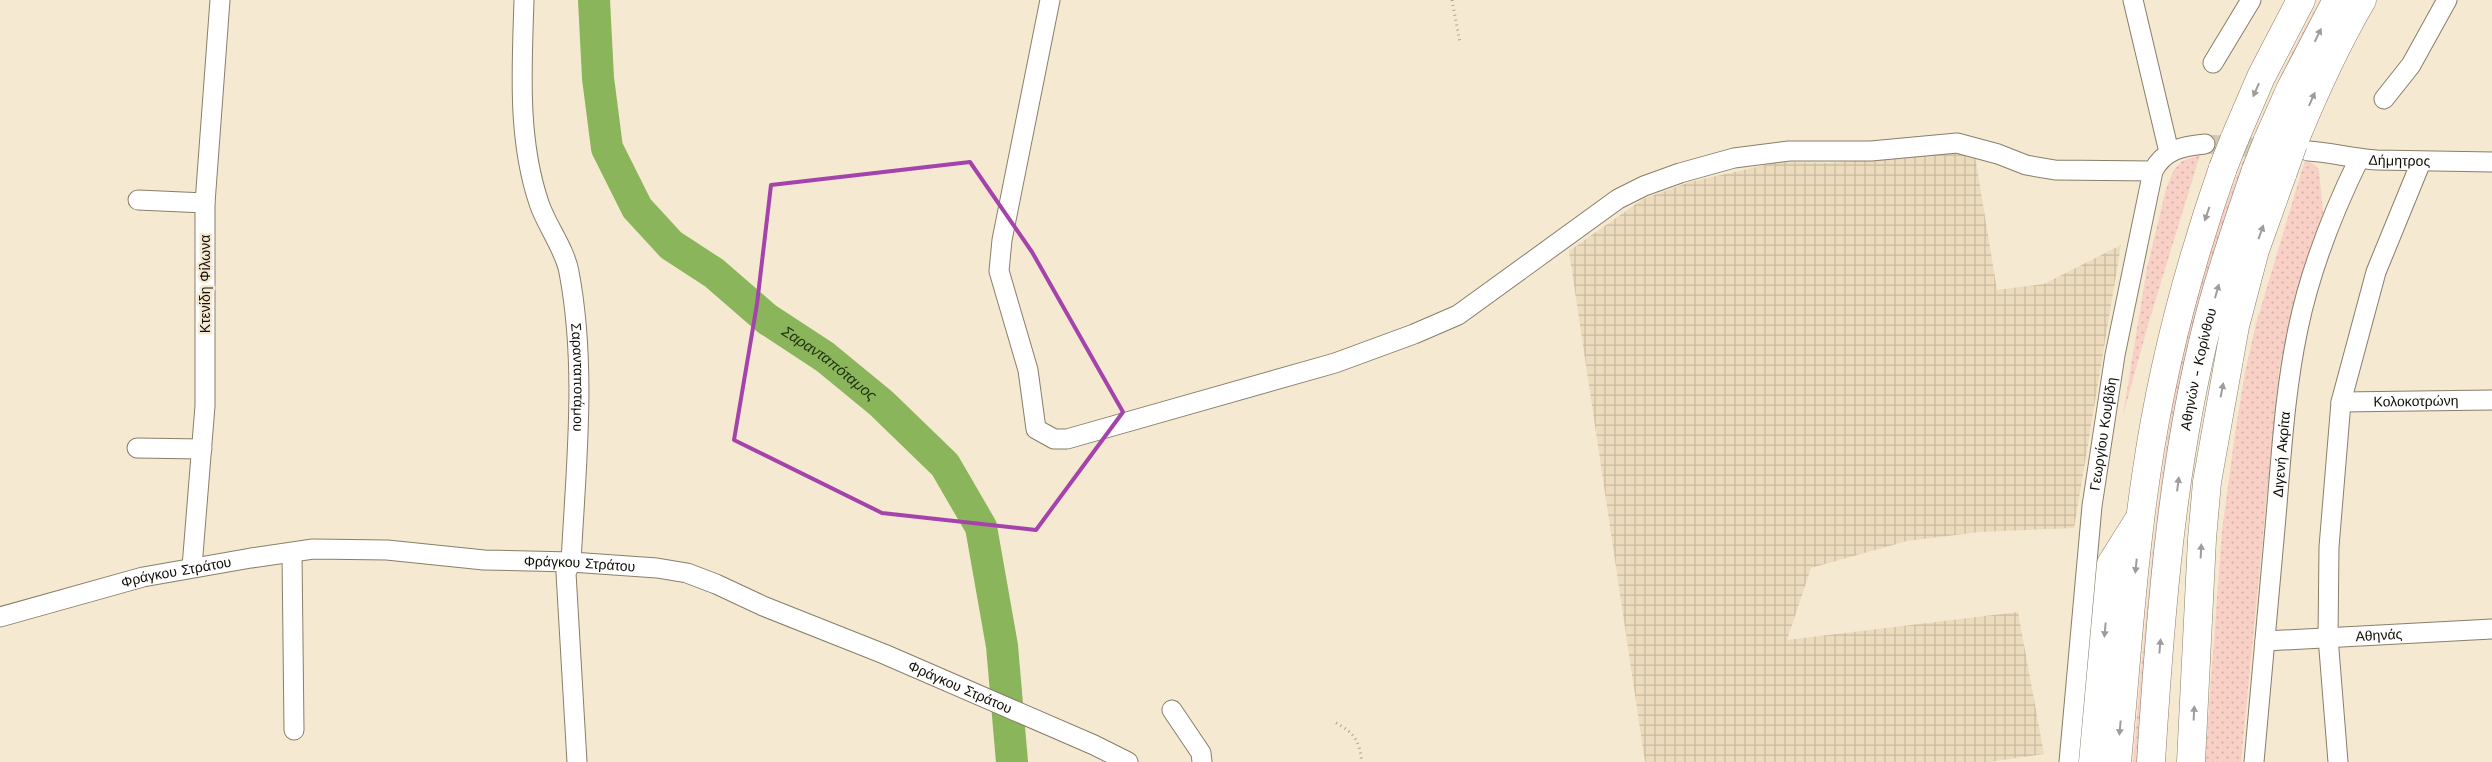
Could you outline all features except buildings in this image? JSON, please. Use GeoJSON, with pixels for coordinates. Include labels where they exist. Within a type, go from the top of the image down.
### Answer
{"type":"FeatureCollection","features":[{"type":"Feature","properties":{"kind":"highway"},"geometry":{"type":"LineString","coordinates":[[2117,762],[2141,518],[2160,394],[2178,312],[2200,232],[2234,140],[2262,77],[2301,0]]}},
{"type":"Feature","properties":{"kind":"highway","name":"Αθηνών - Κορίνθου"},"geometry":{"type":"LineString","coordinates":[[2151,762],[2165,590],[2178,479],[2191,400],[2211,311],[2231,242],[2256,170],[2289,146],[2290,90],[2336,0]]}},
{"type":"Feature","properties":{"kind":"highway"},"geometry":{"type":"LineString","coordinates":[[2191,762],[2202,539],[2209,473],[2235,326],[2255,250],[2289,146],[2346,27],[2362,0]]}},
{"type":"Feature","properties":{"kind":"highway"},"geometry":{"type":"LineString","coordinates":[[2092,762],[2111,564],[2141,518]]}},
{"type":"Feature","properties":{"kind":"street","name":"Κτενίδη Φίλωνα"},"geometry":{"type":"LineString","coordinates":[[192,568],[205,406],[205,202],[220,0]]}},
{"type":"Feature","properties":{"kind":"street","name":"Σαρανταποτάμου"},"geometry":{"type":"LineString","coordinates":[[524,0],[525,137],[538,202],[569,269],[578,354],[579,391],[571,562],[566,573],[577,762]]}},
{"type":"Feature","properties":{"kind":"street"},"geometry":{"type":"LineString","coordinates":[[1050,0],[1002,240],[1000,271],[1028,370],[1036,429],[1054,439],[1067,439],[1335,363],[1414,334],[1458,315],[1618,199],[1644,186],[1671,176],[1734,158],[1789,152],[1871,152],[1957,143],[1998,154],[2026,165],[2055,170],[2152,171]]}},
{"type":"Feature","properties":{"kind":"street"},"geometry":{"type":"LineString","coordinates":[[2133,0],[2169,152],[2188,145],[2205,144]]}},
{"type":"Feature","properties":{"kind":"street"},"geometry":{"type":"LineString","coordinates":[[2213,63],[2251,0]]}},
{"type":"Feature","properties":{"kind":"street"},"geometry":{"type":"LineString","coordinates":[[2384,99],[2411,65],[2447,0]]}},
{"type":"Feature","properties":{"kind":"street","name":"Δήμητρος"},"geometry":{"type":"LineString","coordinates":[[2289,146],[2359,159],[2421,162],[2492,162]]}},
{"type":"Feature","properties":{"kind":"street","name":"Γεωργίου Κουβίδη"},"geometry":{"type":"LineString","coordinates":[[2069,762],[2092,506],[2115,355],[2152,171],[2158,160],[2169,152]]}},
{"type":"Feature","properties":{"kind":"street","name":"Διγενή Ακρίτα"},"geometry":{"type":"LineString","coordinates":[[2254,762],[2289,384],[2298,329],[2327,236],[2344,191],[2359,159]]}},
{"type":"Feature","properties":{"kind":"street"},"geometry":{"type":"LineString","coordinates":[[2338,762],[2328,637],[2329,547],[2341,402],[2376,272],[2421,162]]}},
{"type":"Feature","properties":{"kind":"street"},"geometry":{"type":"LineString","coordinates":[[138,200],[205,202]]}},
{"type":"Feature","properties":{"kind":"street","name":"Κολοκοτρώνη"},"geometry":{"type":"LineString","coordinates":[[2341,402],[2492,400]]}},
{"type":"Feature","properties":{"kind":"street"},"geometry":{"type":"LineString","coordinates":[[137,448],[202,448]]}},
{"type":"Feature","properties":{"kind":"street","name":"Φράγκου Στράτου"},"geometry":{"type":"LineString","coordinates":[[0,617],[100,588],[192,568],[312,550],[342,548],[427,553],[484,560],[571,562],[657,568],[687,574],[952,684],[1128,762]]}},
{"type":"Feature","properties":{"kind":"street"},"geometry":{"type":"LineString","coordinates":[[292,554],[294,730]]}},
{"type":"Feature","properties":{"kind":"street","name":"Αθηνάς"},"geometry":{"type":"LineString","coordinates":[[2265,641],[2492,629]]}},
{"type":"Feature","properties":{"kind":"street"},"geometry":{"type":"LineString","coordinates":[[1172,710],[1201,753],[1202,762]]}},
{"type":"Feature","properties":{"kind":"path"},"geometry":{"type":"LineString","coordinates":[[1452,0],[1460,43]]}},
{"type":"Feature","properties":{"kind":"path"},"geometry":{"type":"LineString","coordinates":[[1336,722],[1352,732],[1360,750],[1362,762]]}},
{"type":"Feature","properties":{"kind":"highlighted area"},"geometry":{"type":"Polygon","coordinates":[[[970,162],[1032,252],[1123,412],[1036,530],[882,513],[734,440],[757,304],[771,185],[970,162]]]}},
{"type":"Feature","properties":{"kind":"shaded area"},"geometry":{"type":"Polygon","coordinates":[[[2320,0],[2326,0],[2221,239],[2140,762],[2133,762],[2160,488],[2184,347],[2197,295],[2230,193],[2272,94],[2320,0]]]}},
{"type":"Feature","properties":{"kind":"shaded area"},"geometry":{"type":"Polygon","coordinates":[[[1958,153],[1975,156],[1997,290],[2044,284],[2121,245],[2074,528],[1980,532],[1907,541],[1811,568],[1787,640],[2018,612],[2044,754],[1989,762],[1645,762],[1569,251],[1643,199],[1690,182],[1779,162],[1829,163],[1958,153]]]}},
{"type":"Feature","properties":{"kind":"shaded area"},"geometry":{"type":"Polygon","coordinates":[[[2200,155],[2148,325],[2123,415],[2147,268],[2166,189],[2174,170],[2182,161],[2200,155]]]}},
{"type":"Feature","properties":{"kind":"shaded area"},"geometry":{"type":"Polygon","coordinates":[[[2305,160],[2315,165],[2319,170],[2323,212],[2321,229],[2290,317],[2279,370],[2241,762],[2205,762],[2222,531],[2245,372],[2256,324],[2305,160]]]}},
{"type":"Feature","properties":{"kind":"waterway","name":"Σαρανταπόταμος"},"geometry":{"type":"LineString","coordinates":[[594,0],[598,78],[607,148],[637,208],[671,245],[714,273],[767,319],[825,357],[881,403],[945,465],[981,527],[1002,646],[1012,762]]}},
{"type":"Feature","properties":{"kind":"tunnel"},"geometry":{"type":"LineString","coordinates":[[2205,144],[2276,149]]}}]}
